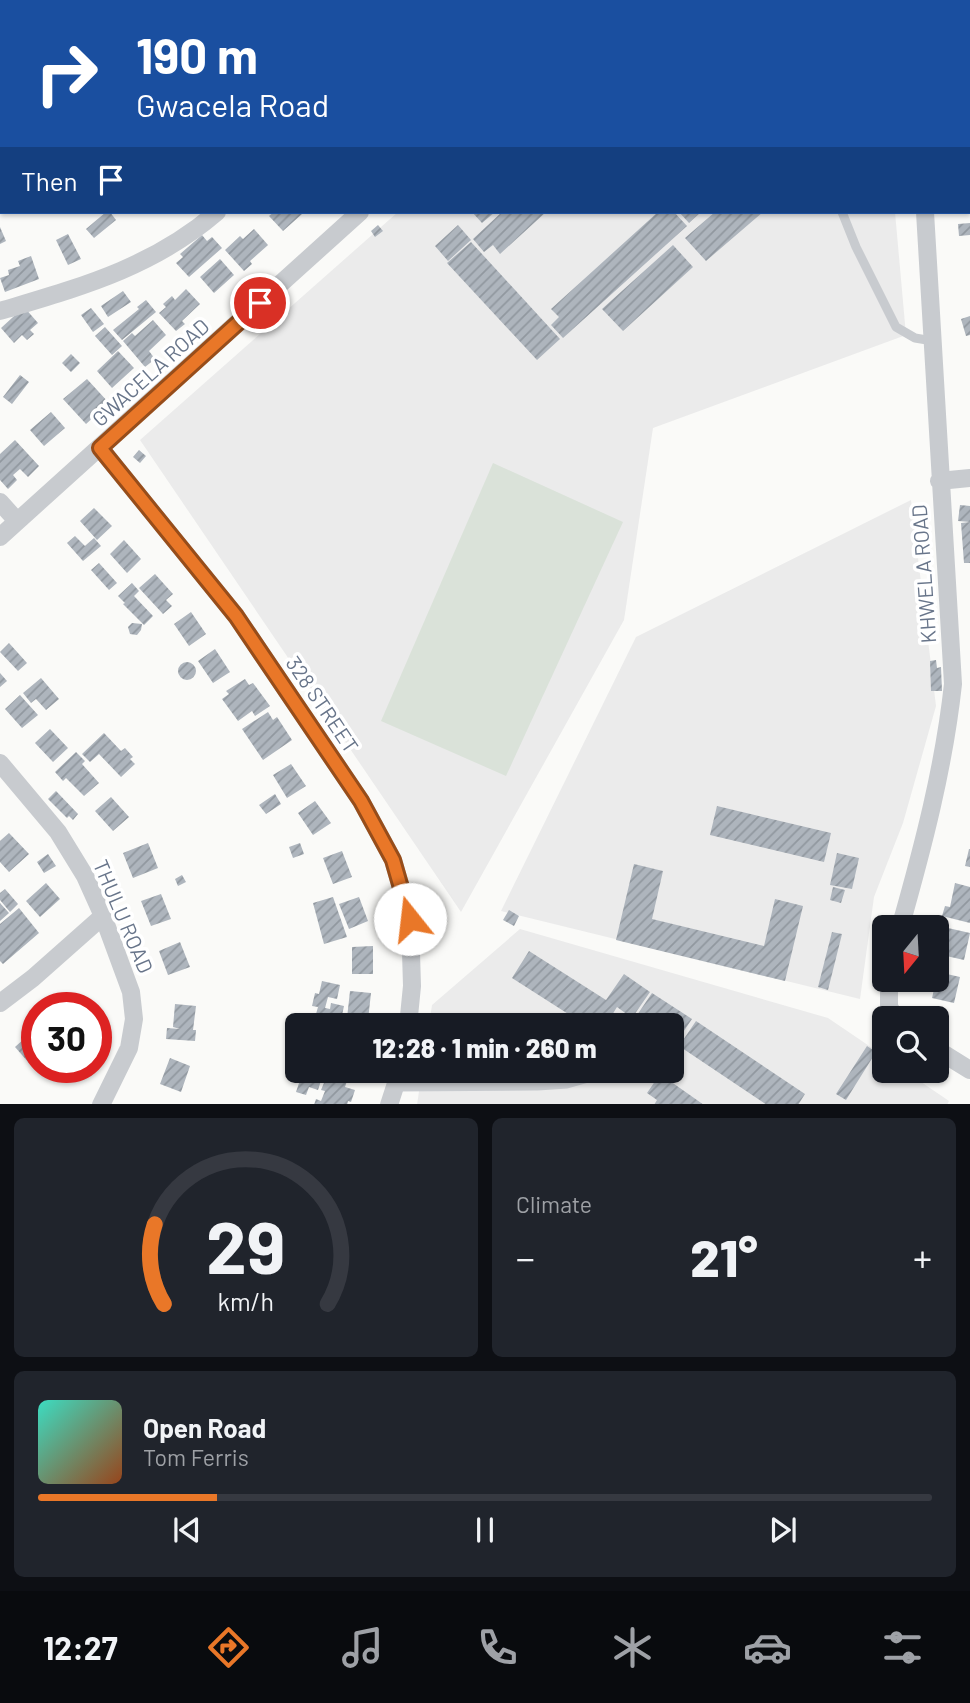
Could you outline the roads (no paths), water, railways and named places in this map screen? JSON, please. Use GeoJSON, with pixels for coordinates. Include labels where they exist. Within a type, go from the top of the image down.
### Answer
{"type":"FeatureCollection","features":[{"type":"Feature","properties":{"kind":"street"},"geometry":{"type":"LineString","coordinates":[[0,311],[76,288],[147,260],[191,234],[215,214]]}},
{"type":"Feature","properties":{"kind":"street","name":"GWACELA ROAD"},"geometry":{"type":"LineString","coordinates":[[0,537],[358,214]]}},
{"type":"Feature","properties":{"kind":"street","name":"KHWELA ROAD"},"geometry":{"type":"LineString","coordinates":[[904,915],[932,810],[947,734],[953,684],[925,214]]}},
{"type":"Feature","properties":{"kind":"street","name":"328 STREET"},"geometry":{"type":"LineString","coordinates":[[100,448],[236,616],[361,801],[393,860],[410,919],[412,986],[409,1013]]}},
{"type":"Feature","properties":{"kind":"street"},"geometry":{"type":"LineString","coordinates":[[939,481],[970,478]]}},
{"type":"Feature","properties":{"kind":"street"},"geometry":{"type":"LineString","coordinates":[[0,502],[17,521]]}},
{"type":"Feature","properties":{"kind":"street","name":"THULU ROAD"},"geometry":{"type":"LineString","coordinates":[[2,770],[58,832],[85,876],[131,992],[134,1019],[129,1048],[102,1104]]}},
{"type":"Feature","properties":{"kind":"street"},"geometry":{"type":"LineString","coordinates":[[0,1003],[25,985],[103,916]]}},
{"type":"Feature","properties":{"kind":"street"},"geometry":{"type":"LineString","coordinates":[[949,1057],[970,1070]]}},
{"type":"Feature","properties":{"kind":"street"},"geometry":{"type":"LineString","coordinates":[[389,1104],[397,1083]]}},
{"type":"Feature","properties":{"kind":"lane"},"geometry":{"type":"LineString","coordinates":[[843,214],[856,247],[896,327],[915,338],[933,341]]}},
{"type":"Feature","properties":{"kind":"lane"},"geometry":{"type":"LineString","coordinates":[[478,1083],[538,1086],[571,1083]]}}]}
